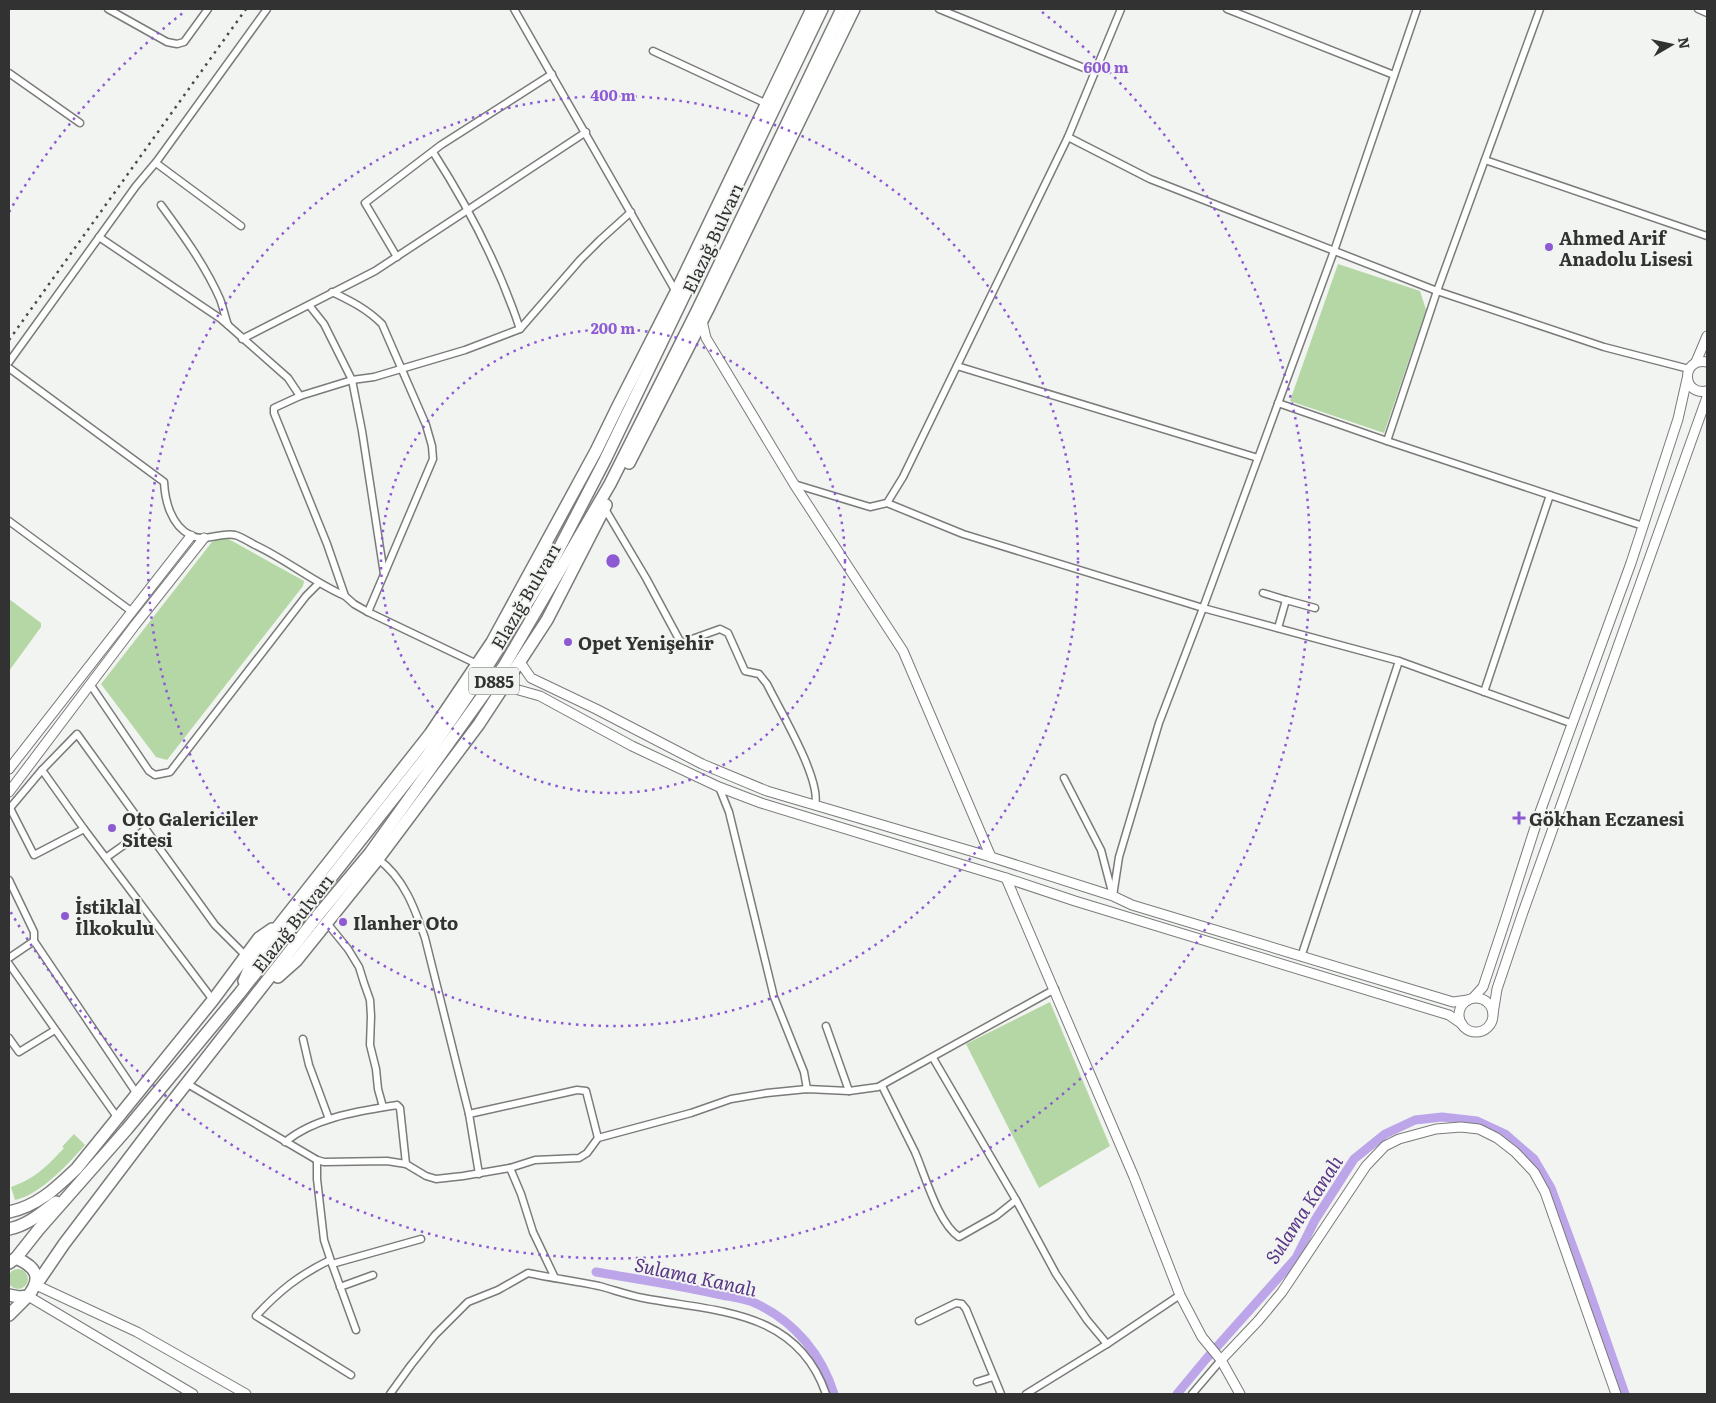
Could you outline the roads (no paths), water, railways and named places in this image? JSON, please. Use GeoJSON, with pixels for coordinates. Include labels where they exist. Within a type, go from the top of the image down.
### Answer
{"type":"FeatureCollection","features":[{"type":"Feature","properties":{"kind":"highway"},"geometry":{"type":"LineString","coordinates":[[239,994],[254,957],[430,734],[492,642],[596,451],[676,292],[812,9]]}},
{"type":"Feature","properties":{"kind":"highway","name":"Elazığ Bulvarı"},"geometry":{"type":"LineString","coordinates":[[13,1261],[239,994],[427,756],[484,673],[549,568],[605,460],[822,9]]}},
{"type":"Feature","properties":{"kind":"highway","name":"Elazığ Bulvarı"},"geometry":{"type":"LineString","coordinates":[[28,1296],[64,1244],[186,1083],[319,914],[370,853],[489,688],[509,657],[610,484],[842,9]]}},
{"type":"Feature","properties":{"kind":"highway"},"geometry":{"type":"LineString","coordinates":[[254,998],[296,961],[378,859],[479,724],[547,620],[693,339],[854,9]]}},
{"type":"Feature","properties":{"kind":"highway"},"geometry":{"type":"LineString","coordinates":[[9,1212],[25,1208],[40,1201],[77,1168],[213,1000],[259,938],[282,923]]}},
{"type":"Feature","properties":{"kind":"highway"},"geometry":{"type":"LineString","coordinates":[[9,1229],[30,1222],[79,1184]]}},
{"type":"Feature","properties":{"kind":"highway"},"geometry":{"type":"LineString","coordinates":[[13,1261],[32,1267],[35,1272],[36,1285]]}},
{"type":"Feature","properties":{"kind":"highway"},"geometry":{"type":"LineString","coordinates":[[9,1295],[28,1296]]}},
{"type":"Feature","properties":{"kind":"highway"},"geometry":{"type":"LineString","coordinates":[[9,1316],[28,1296]]}},
{"type":"Feature","properties":{"kind":"main road"},"geometry":{"type":"LineString","coordinates":[[702,321],[706,338],[794,484],[903,651],[991,857]]}},
{"type":"Feature","properties":{"kind":"main road"},"geometry":{"type":"LineString","coordinates":[[1462,1024],[1459,1014],[1461,1008],[1482,987],[1506,921],[1540,812],[1643,526],[1678,419],[1689,370],[1696,362],[1707,336]]}},
{"type":"Feature","properties":{"kind":"main road"},"geometry":{"type":"LineString","coordinates":[[693,339],[706,338]]}},
{"type":"Feature","properties":{"kind":"main road"},"geometry":{"type":"LineString","coordinates":[[1696,362],[1707,362]]}},
{"type":"Feature","properties":{"kind":"main road"},"geometry":{"type":"LineString","coordinates":[[1687,379],[1689,384],[1696,390],[1707,390]]}},
{"type":"Feature","properties":{"kind":"main road"},"geometry":{"type":"LineString","coordinates":[[501,690],[515,689],[540,696],[632,746],[760,803],[1449,1015],[1471,1031],[1482,1031],[1491,1024],[1497,989],[1707,397]]}},
{"type":"Feature","properties":{"kind":"main road"},"geometry":{"type":"LineString","coordinates":[[9,768],[190,536]]}},
{"type":"Feature","properties":{"kind":"main road"},"geometry":{"type":"LineString","coordinates":[[9,792],[90,684],[204,538]]}},
{"type":"Feature","properties":{"kind":"main road"},"geometry":{"type":"LineString","coordinates":[[520,662],[531,678],[596,709],[702,764],[768,790],[991,857],[1113,896],[1132,905],[1453,1002],[1471,999],[1484,1000],[1492,1008],[1493,1014]]}},
{"type":"Feature","properties":{"kind":"main road"},"geometry":{"type":"LineString","coordinates":[[1006,878],[1134,1177],[1180,1295],[1202,1337],[1220,1358],[1240,1394]]}},
{"type":"Feature","properties":{"kind":"main road"},"geometry":{"type":"LineString","coordinates":[[1220,1358],[1258,1321],[1282,1292],[1366,1166],[1381,1150],[1399,1139],[1416,1133],[1461,1127],[1479,1129],[1497,1138],[1515,1152],[1534,1172],[1545,1192],[1616,1394]]}},
{"type":"Feature","properties":{"kind":"main road"},"geometry":{"type":"LineString","coordinates":[[36,1285],[137,1332],[246,1394]]}},
{"type":"Feature","properties":{"kind":"main road"},"geometry":{"type":"LineString","coordinates":[[28,1296],[192,1394]]}},
{"type":"Feature","properties":{"kind":"street"},"geometry":{"type":"LineString","coordinates":[[108,9],[167,42],[177,44],[184,42],[208,9]]}},
{"type":"Feature","properties":{"kind":"street"},"geometry":{"type":"LineString","coordinates":[[9,362],[99,236],[136,186],[156,163],[266,9]]}},
{"type":"Feature","properties":{"kind":"street"},"geometry":{"type":"LineString","coordinates":[[514,9],[676,292]]}},
{"type":"Feature","properties":{"kind":"street"},"geometry":{"type":"LineString","coordinates":[[939,9],[1094,72]]}},
{"type":"Feature","properties":{"kind":"street"},"geometry":{"type":"LineString","coordinates":[[887,503],[903,477],[1068,137],[1121,9]]}},
{"type":"Feature","properties":{"kind":"street"},"geometry":{"type":"LineString","coordinates":[[1226,9],[1394,75]]}},
{"type":"Feature","properties":{"kind":"street"},"geometry":{"type":"LineString","coordinates":[[1113,896],[1119,857],[1159,723],[1334,251],[1417,9]]}},
{"type":"Feature","properties":{"kind":"street"},"geometry":{"type":"LineString","coordinates":[[1387,441],[1437,291],[1540,9]]}},
{"type":"Feature","properties":{"kind":"street"},"geometry":{"type":"LineString","coordinates":[[1698,9],[1707,13]]}},
{"type":"Feature","properties":{"kind":"street"},"geometry":{"type":"LineString","coordinates":[[653,51],[767,104]]}},
{"type":"Feature","properties":{"kind":"street"},"geometry":{"type":"LineString","coordinates":[[9,73],[80,123]]}},
{"type":"Feature","properties":{"kind":"street"},"geometry":{"type":"LineString","coordinates":[[397,257],[365,203],[441,145],[552,74]]}},
{"type":"Feature","properties":{"kind":"street"},"geometry":{"type":"LineString","coordinates":[[242,338],[375,271],[586,132]]}},
{"type":"Feature","properties":{"kind":"street"},"geometry":{"type":"LineString","coordinates":[[1068,137],[1150,179],[1437,291],[1604,347],[1689,370]]}},
{"type":"Feature","properties":{"kind":"street"},"geometry":{"type":"LineString","coordinates":[[433,152],[468,210],[502,278],[520,329]]}},
{"type":"Feature","properties":{"kind":"street"},"geometry":{"type":"LineString","coordinates":[[1485,160],[1707,236]]}},
{"type":"Feature","properties":{"kind":"street"},"geometry":{"type":"LineString","coordinates":[[156,163],[242,226]]}},
{"type":"Feature","properties":{"kind":"street"},"geometry":{"type":"LineString","coordinates":[[161,205],[192,248],[220,300],[228,326]]}},
{"type":"Feature","properties":{"kind":"street"},"geometry":{"type":"LineString","coordinates":[[345,596],[327,544],[274,413],[276,406],[300,396],[352,380],[374,377],[465,350],[520,329],[580,260],[631,212]]}},
{"type":"Feature","properties":{"kind":"street"},"geometry":{"type":"LineString","coordinates":[[99,236],[228,326],[288,378],[300,396]]}},
{"type":"Feature","properties":{"kind":"street"},"geometry":{"type":"LineString","coordinates":[[332,292],[357,304],[382,324],[426,425],[432,446],[433,459],[368,612]]}},
{"type":"Feature","properties":{"kind":"street"},"geometry":{"type":"LineString","coordinates":[[309,305],[324,324],[352,380],[372,489],[384,576]]}},
{"type":"Feature","properties":{"kind":"street"},"geometry":{"type":"LineString","coordinates":[[957,366],[1258,458]]}},
{"type":"Feature","properties":{"kind":"street"},"geometry":{"type":"LineString","coordinates":[[9,368],[164,482],[165,495],[170,512],[180,527],[190,536],[204,538],[219,535],[235,535],[345,596],[368,612],[477,664]]}},
{"type":"Feature","properties":{"kind":"street"},"geometry":{"type":"LineString","coordinates":[[1278,403],[1643,526]]}},
{"type":"Feature","properties":{"kind":"street"},"geometry":{"type":"LineString","coordinates":[[794,484],[870,507],[887,503],[963,534],[1203,608],[1399,661],[1573,724]]}},
{"type":"Feature","properties":{"kind":"street"},"geometry":{"type":"LineString","coordinates":[[1484,692],[1550,495]]}},
{"type":"Feature","properties":{"kind":"street"},"geometry":{"type":"LineString","coordinates":[[604,509],[646,578],[681,643],[720,629],[724,630],[728,633],[745,671],[759,674],[767,684],[809,770],[816,791],[815,805]]}},
{"type":"Feature","properties":{"kind":"street"},"geometry":{"type":"LineString","coordinates":[[9,521],[131,611]]}},
{"type":"Feature","properties":{"kind":"street"},"geometry":{"type":"LineString","coordinates":[[90,684],[149,771],[155,775],[170,772],[306,596],[319,583]]}},
{"type":"Feature","properties":{"kind":"street"},"geometry":{"type":"LineString","coordinates":[[1263,593],[1315,608]]}},
{"type":"Feature","properties":{"kind":"street"},"geometry":{"type":"LineString","coordinates":[[1278,628],[1286,600]]}},
{"type":"Feature","properties":{"kind":"street"},"geometry":{"type":"LineString","coordinates":[[1301,957],[1399,661]]}},
{"type":"Feature","properties":{"kind":"street"},"geometry":{"type":"LineString","coordinates":[[84,829],[34,854],[10,808],[42,770],[77,734],[215,925],[246,956]]}},
{"type":"Feature","properties":{"kind":"street"},"geometry":{"type":"LineString","coordinates":[[42,770],[213,1000]]}},
{"type":"Feature","properties":{"kind":"street"},"geometry":{"type":"LineString","coordinates":[[1064,778],[1102,850],[1113,896]]}},
{"type":"Feature","properties":{"kind":"street"},"geometry":{"type":"LineString","coordinates":[[719,786],[729,812],[774,997],[804,1072],[807,1089]]}},
{"type":"Feature","properties":{"kind":"street"},"geometry":{"type":"LineString","coordinates":[[107,857],[145,830]]}},
{"type":"Feature","properties":{"kind":"street"},"geometry":{"type":"LineString","coordinates":[[378,859],[387,865],[403,885],[416,911],[426,938],[470,1114],[479,1174]]}},
{"type":"Feature","properties":{"kind":"street"},"geometry":{"type":"LineString","coordinates":[[9,880],[34,932],[34,941],[137,1094]]}},
{"type":"Feature","properties":{"kind":"street"},"geometry":{"type":"LineString","coordinates":[[327,923],[348,949],[359,967],[370,1000],[372,1016],[370,1045],[383,1107]]}},
{"type":"Feature","properties":{"kind":"street"},"geometry":{"type":"LineString","coordinates":[[9,958],[34,941]]}},
{"type":"Feature","properties":{"kind":"street"},"geometry":{"type":"LineString","coordinates":[[9,964],[117,1117]]}},
{"type":"Feature","properties":{"kind":"street"},"geometry":{"type":"LineString","coordinates":[[186,1083],[317,1160],[324,1162],[386,1161],[406,1164],[426,1176],[436,1178],[479,1174],[510,1168],[535,1160],[579,1158],[587,1153],[598,1138],[691,1113],[731,1099],[807,1089],[850,1090],[882,1086],[1055,989]]}},
{"type":"Feature","properties":{"kind":"street"},"geometry":{"type":"LineString","coordinates":[[826,1026],[850,1090]]}},
{"type":"Feature","properties":{"kind":"street"},"geometry":{"type":"LineString","coordinates":[[9,1038],[19,1052],[55,1030]]}},
{"type":"Feature","properties":{"kind":"street"},"geometry":{"type":"LineString","coordinates":[[303,1039],[309,1065],[329,1119]]}},
{"type":"Feature","properties":{"kind":"street"},"geometry":{"type":"LineString","coordinates":[[933,1058],[1016,1200],[1056,1274],[1087,1320],[1107,1344]]}},
{"type":"Feature","properties":{"kind":"street"},"geometry":{"type":"LineString","coordinates":[[882,1086],[916,1154],[938,1209],[954,1234],[959,1237],[996,1216],[1016,1200]]}},
{"type":"Feature","properties":{"kind":"street"},"geometry":{"type":"LineString","coordinates":[[470,1114],[577,1090],[586,1091],[598,1138]]}},
{"type":"Feature","properties":{"kind":"street"},"geometry":{"type":"LineString","coordinates":[[285,1142],[297,1132],[329,1119],[397,1105],[400,1108],[406,1164]]}},
{"type":"Feature","properties":{"kind":"street"},"geometry":{"type":"LineString","coordinates":[[317,1160],[317,1179],[324,1240],[356,1330]]}},
{"type":"Feature","properties":{"kind":"street"},"geometry":{"type":"LineString","coordinates":[[510,1168],[521,1194],[533,1232],[555,1278]]}},
{"type":"Feature","properties":{"kind":"street"},"geometry":{"type":"LineString","coordinates":[[351,1375],[256,1316],[290,1282],[311,1269],[331,1262],[422,1239]]}},
{"type":"Feature","properties":{"kind":"street"},"geometry":{"type":"LineString","coordinates":[[390,1394],[435,1335],[468,1302],[498,1290],[528,1273],[598,1286],[642,1298],[704,1306],[749,1318],[780,1334],[804,1353],[826,1394]]}},
{"type":"Feature","properties":{"kind":"street"},"geometry":{"type":"LineString","coordinates":[[340,1287],[373,1274]]}},
{"type":"Feature","properties":{"kind":"street"},"geometry":{"type":"LineString","coordinates":[[1026,1394],[1107,1344],[1180,1295]]}},
{"type":"Feature","properties":{"kind":"street"},"geometry":{"type":"LineString","coordinates":[[919,1321],[956,1303],[962,1304],[966,1309],[1001,1394]]}},
{"type":"Feature","properties":{"kind":"street"},"geometry":{"type":"LineString","coordinates":[[1192,1394],[1220,1358]]}},
{"type":"Feature","properties":{"kind":"street"},"geometry":{"type":"LineString","coordinates":[[977,1382],[993,1377]]}},
{"type":"Feature","properties":{"kind":"waterway","name":"Sulama Kanalı"},"geometry":{"type":"LineString","coordinates":[[1177,1394],[1296,1258],[1315,1220],[1354,1159],[1385,1134],[1415,1120],[1442,1117],[1477,1121],[1505,1134],[1534,1159],[1551,1188],[1625,1394]]}},
{"type":"Feature","properties":{"kind":"waterway","name":"Sulama Kanalı"},"geometry":{"type":"LineString","coordinates":[[596,1272],[743,1299],[771,1311],[795,1330],[805,1341],[822,1366],[834,1394]]}},
{"type":"Feature","properties":{"kind":"railway"},"geometry":{"type":"LineString","coordinates":[[9,340],[246,9]]}},
{"type":"Feature","properties":{"kind":"place","name":"Ahmed Arif Anadolu Lisesi"},"geometry":{"type":"Point","coordinates":[1549,247]}},
{"type":"Feature","properties":{"kind":"place","name":"Opet Yenişehir"},"geometry":{"type":"Point","coordinates":[568,642]}},
{"type":"Feature","properties":{"kind":"place","name":"Gökhan Eczanesi"},"geometry":{"type":"Point","coordinates":[1519,818]}},
{"type":"Feature","properties":{"kind":"place","name":"Oto Galericiler Sitesi"},"geometry":{"type":"Point","coordinates":[112,828]}},
{"type":"Feature","properties":{"kind":"place","name":"İstiklal İlkokulu"},"geometry":{"type":"Point","coordinates":[65,916]}},
{"type":"Feature","properties":{"kind":"place","name":"Ilanher Oto"},"geometry":{"type":"Point","coordinates":[343,922]}}]}
